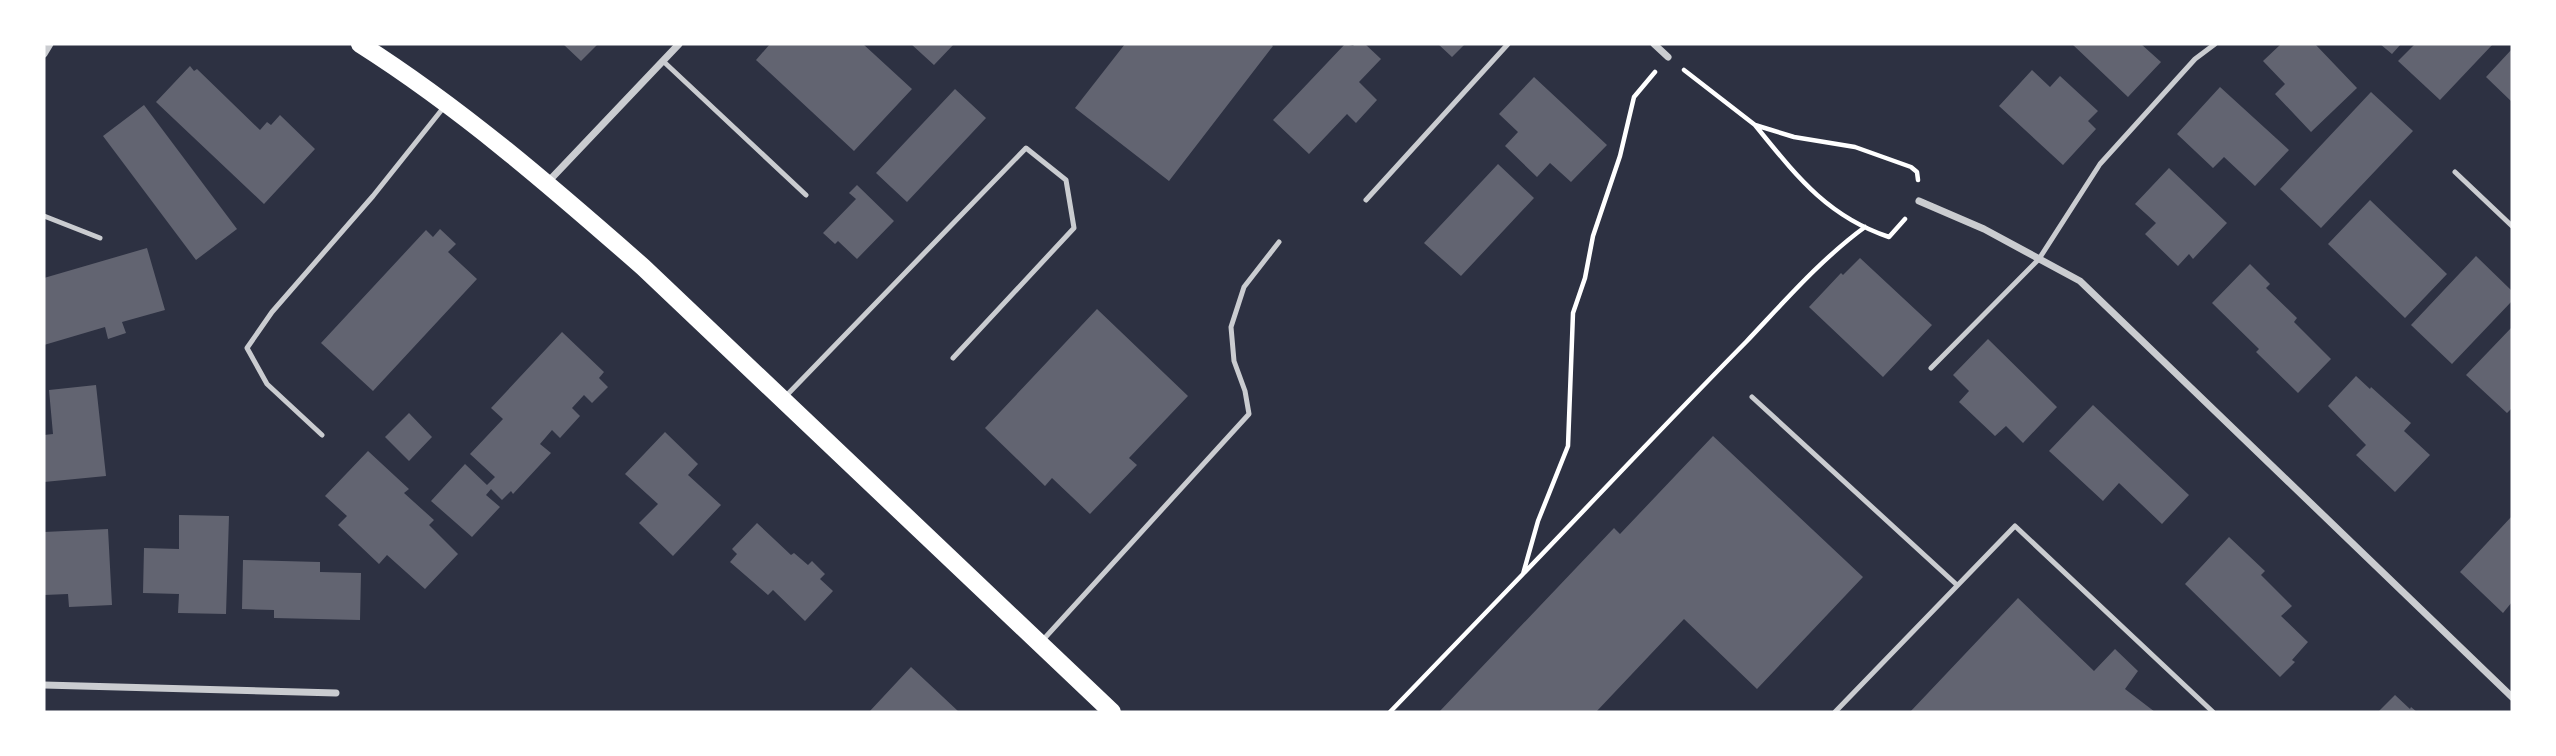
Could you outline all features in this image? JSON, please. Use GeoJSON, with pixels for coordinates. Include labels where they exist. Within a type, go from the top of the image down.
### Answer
{"type":"FeatureCollection","features":[{"type":"Feature","properties":{"kind":"main road"},"geometry":{"type":"LineString","coordinates":[[360,44],[446,105],[546,184],[643,267],[1112,712]]}},
{"type":"Feature","properties":{"kind":"street"},"geometry":{"type":"LineString","coordinates":[[44,54],[50,44]]}},
{"type":"Feature","properties":{"kind":"street"},"geometry":{"type":"LineString","coordinates":[[546,184],[679,44]]}},
{"type":"Feature","properties":{"kind":"street"},"geometry":{"type":"LineString","coordinates":[[1654,44],[1668,57]]}},
{"type":"Feature","properties":{"kind":"street"},"geometry":{"type":"LineString","coordinates":[[1919,201],[1984,229],[2080,281],[2512,697]]}},
{"type":"Feature","properties":{"kind":"street"},"geometry":{"type":"LineString","coordinates":[[44,685],[336,693]]}},
{"type":"Feature","properties":{"kind":"lane"},"geometry":{"type":"LineString","coordinates":[[1366,200],[1508,44]]}},
{"type":"Feature","properties":{"kind":"lane"},"geometry":{"type":"LineString","coordinates":[[1931,368],[2039,259],[2100,164],[2195,59],[2215,44]]}},
{"type":"Feature","properties":{"kind":"lane"},"geometry":{"type":"LineString","coordinates":[[663,61],[806,194]]}},
{"type":"Feature","properties":{"kind":"lane"},"geometry":{"type":"LineString","coordinates":[[322,435],[267,384],[247,348],[272,312],[373,196],[446,105]]}},
{"type":"Feature","properties":{"kind":"lane"},"geometry":{"type":"LineString","coordinates":[[783,400],[1026,148],[1066,180],[1074,228],[953,358]]}},
{"type":"Feature","properties":{"kind":"lane"},"geometry":{"type":"LineString","coordinates":[[2455,172],[2512,226]]}},
{"type":"Feature","properties":{"kind":"lane"},"geometry":{"type":"LineString","coordinates":[[44,216],[100,238]]}},
{"type":"Feature","properties":{"kind":"lane"},"geometry":{"type":"LineString","coordinates":[[1040,644],[1249,414],[1245,391],[1234,361],[1231,327],[1244,286],[1279,242]]}},
{"type":"Feature","properties":{"kind":"lane"},"geometry":{"type":"LineString","coordinates":[[1752,397],[1957,585]]}},
{"type":"Feature","properties":{"kind":"lane"},"geometry":{"type":"LineString","coordinates":[[1835,712],[2015,526],[2213,712]]}},
{"type":"Feature","properties":{"kind":"path"},"geometry":{"type":"LineString","coordinates":[[1523,574],[1538,521],[1568,446],[1573,313],[1585,278],[1593,236],[1620,156],[1634,97],[1668,57],[1755,125],[1810,190],[1829,208],[1889,237],[1919,201],[1917,172],[1911,167],[1855,147],[1794,137],[1755,125]]}},
{"type":"Feature","properties":{"kind":"path"},"geometry":{"type":"LineString","coordinates":[[1390,712],[1778,308],[1842,243],[1865,227]]}},
{"type":"Feature","properties":{"kind":"building"},"geometry":{"type":"Polygon","coordinates":[[[563,44],[598,44],[581,61],[563,44]]]}},
{"type":"Feature","properties":{"kind":"building"},"geometry":{"type":"Polygon","coordinates":[[[770,44],[863,44],[912,89],[854,151],[756,60],[770,44]]]}},
{"type":"Feature","properties":{"kind":"building"},"geometry":{"type":"Polygon","coordinates":[[[911,44],[954,44],[934,65],[911,44]]]}},
{"type":"Feature","properties":{"kind":"building"},"geometry":{"type":"Polygon","coordinates":[[[1125,44],[1273,46],[1169,181],[1075,108],[1125,44]]]}},
{"type":"Feature","properties":{"kind":"building"},"geometry":{"type":"Polygon","coordinates":[[[1345,44],[1365,44],[1381,59],[1359,82],[1377,100],[1356,123],[1347,114],[1309,154],[1273,120],[1345,44]]]}},
{"type":"Feature","properties":{"kind":"building"},"geometry":{"type":"Polygon","coordinates":[[[1438,44],[1465,44],[1452,57],[1438,44]]]}},
{"type":"Feature","properties":{"kind":"building"},"geometry":{"type":"Polygon","coordinates":[[[2072,44],[2141,44],[2161,62],[2128,97],[2072,44]]]}},
{"type":"Feature","properties":{"kind":"building"},"geometry":{"type":"Polygon","coordinates":[[[2281,44],[2315,44],[2357,88],[2311,132],[2275,94],[2285,84],[2263,61],[2281,44]]]}},
{"type":"Feature","properties":{"kind":"building"},"geometry":{"type":"Polygon","coordinates":[[[2380,44],[2401,44],[2392,54],[2380,44]]]}},
{"type":"Feature","properties":{"kind":"building"},"geometry":{"type":"Polygon","coordinates":[[[2415,44],[2493,44],[2440,100],[2398,61],[2415,44]]]}},
{"type":"Feature","properties":{"kind":"building"},"geometry":{"type":"Polygon","coordinates":[[[2512,49],[2512,102],[2486,77],[2512,49]]]}},
{"type":"Feature","properties":{"kind":"building"},"geometry":{"type":"Polygon","coordinates":[[[190,66],[194,71],[197,69],[260,130],[267,122],[271,125],[280,115],[315,149],[264,204],[156,102],[190,66]]]}},
{"type":"Feature","properties":{"kind":"building"},"geometry":{"type":"Polygon","coordinates":[[[2032,70],[2050,87],[2060,76],[2098,111],[2088,121],[2096,129],[2063,165],[1999,106],[2032,70]]]}},
{"type":"Feature","properties":{"kind":"building"},"geometry":{"type":"Polygon","coordinates":[[[1534,77],[1607,145],[1571,182],[1550,163],[1537,177],[1505,146],[1518,132],[1499,114],[1534,77]]]}},
{"type":"Feature","properties":{"kind":"building"},"geometry":{"type":"Polygon","coordinates":[[[2220,87],[2289,150],[2255,186],[2224,157],[2213,168],[2177,134],[2220,87]]]}},
{"type":"Feature","properties":{"kind":"building"},"geometry":{"type":"Polygon","coordinates":[[[955,89],[986,118],[907,202],[876,173],[955,89]]]}},
{"type":"Feature","properties":{"kind":"building"},"geometry":{"type":"Polygon","coordinates":[[[2371,92],[2413,131],[2321,228],[2280,189],[2371,92]]]}},
{"type":"Feature","properties":{"kind":"building"},"geometry":{"type":"Polygon","coordinates":[[[144,105],[237,229],[196,260],[103,136],[144,105]]]}},
{"type":"Feature","properties":{"kind":"building"},"geometry":{"type":"Polygon","coordinates":[[[1498,164],[1534,198],[1461,276],[1424,243],[1498,164]]]}},
{"type":"Feature","properties":{"kind":"building"},"geometry":{"type":"Polygon","coordinates":[[[2169,168],[2227,223],[2193,259],[2189,254],[2178,266],[2145,234],[2156,223],[2135,204],[2169,168]]]}},
{"type":"Feature","properties":{"kind":"building"},"geometry":{"type":"Polygon","coordinates":[[[857,185],[894,221],[857,259],[838,241],[835,244],[823,233],[856,199],[849,193],[857,185]]]}},
{"type":"Feature","properties":{"kind":"building"},"geometry":{"type":"Polygon","coordinates":[[[2370,200],[2447,274],[2405,318],[2328,244],[2370,200]]]}},
{"type":"Feature","properties":{"kind":"building"},"geometry":{"type":"Polygon","coordinates":[[[440,229],[456,244],[448,252],[477,279],[373,391],[321,343],[426,230],[433,237],[440,229]]]}},
{"type":"Feature","properties":{"kind":"building"},"geometry":{"type":"Polygon","coordinates":[[[147,248],[165,310],[122,322],[126,333],[108,339],[105,327],[44,345],[44,278],[147,248]]]}},
{"type":"Feature","properties":{"kind":"building"},"geometry":{"type":"Polygon","coordinates":[[[2476,256],[2512,291],[2512,301],[2452,364],[2411,325],[2476,256]]]}},
{"type":"Feature","properties":{"kind":"building"},"geometry":{"type":"Polygon","coordinates":[[[1860,258],[1932,325],[1883,377],[1809,307],[1841,273],[1843,275],[1860,258]]]}},
{"type":"Feature","properties":{"kind":"building"},"geometry":{"type":"Polygon","coordinates":[[[2250,264],[2270,284],[2266,288],[2297,318],[2294,322],[2331,359],[2298,393],[2256,352],[2259,349],[2212,303],[2250,264]]]}},
{"type":"Feature","properties":{"kind":"building"},"geometry":{"type":"Polygon","coordinates":[[[1097,309],[1188,396],[1129,458],[1137,465],[1090,514],[1052,478],[1045,486],[985,428],[1097,309]]]}},
{"type":"Feature","properties":{"kind":"building"},"geometry":{"type":"Polygon","coordinates":[[[2512,327],[2512,408],[2507,413],[2466,375],[2512,327]]]}},
{"type":"Feature","properties":{"kind":"building"},"geometry":{"type":"Polygon","coordinates":[[[562,332],[604,372],[599,378],[608,387],[592,403],[584,395],[572,408],[580,416],[560,438],[552,430],[540,444],[551,453],[513,494],[511,491],[502,500],[491,489],[486,495],[500,507],[472,537],[431,501],[465,464],[487,485],[495,477],[470,454],[503,419],[491,408],[562,332]]]}},
{"type":"Feature","properties":{"kind":"building"},"geometry":{"type":"Polygon","coordinates":[[[1988,339],[2057,407],[2023,443],[2006,426],[1995,436],[1959,402],[1969,391],[1953,375],[1988,339]]]}},
{"type":"Feature","properties":{"kind":"building"},"geometry":{"type":"Polygon","coordinates":[[[2356,376],[2411,423],[2404,431],[2430,455],[2395,492],[2356,455],[2366,445],[2328,406],[2356,376]]]}},
{"type":"Feature","properties":{"kind":"building"},"geometry":{"type":"Polygon","coordinates":[[[96,385],[106,476],[44,482],[44,435],[53,434],[49,390],[96,385]]]}},
{"type":"Feature","properties":{"kind":"building"},"geometry":{"type":"Polygon","coordinates":[[[2093,405],[2189,495],[2162,524],[2119,483],[2103,501],[2049,451],[2093,405]]]}},
{"type":"Feature","properties":{"kind":"building"},"geometry":{"type":"Polygon","coordinates":[[[409,413],[432,437],[409,461],[385,437],[409,413]]]}},
{"type":"Feature","properties":{"kind":"building"},"geometry":{"type":"Polygon","coordinates":[[[665,432],[698,464],[688,475],[721,505],[673,556],[639,523],[658,504],[625,474],[665,432]]]}},
{"type":"Feature","properties":{"kind":"building"},"geometry":{"type":"Polygon","coordinates":[[[1713,436],[1863,577],[1757,689],[1684,619],[1596,712],[1439,712],[1614,528],[1620,534],[1713,436]]]}},
{"type":"Feature","properties":{"kind":"building"},"geometry":{"type":"Polygon","coordinates":[[[368,451],[409,489],[404,493],[434,520],[429,525],[458,554],[425,589],[387,555],[379,564],[338,525],[347,516],[325,496],[368,451]]]}},
{"type":"Feature","properties":{"kind":"building"},"geometry":{"type":"Polygon","coordinates":[[[179,515],[229,516],[226,614],[178,613],[179,594],[143,593],[144,548],[179,549],[179,515]]]}},
{"type":"Feature","properties":{"kind":"building"},"geometry":{"type":"Polygon","coordinates":[[[2512,516],[2512,602],[2503,613],[2460,572],[2512,516]]]}},
{"type":"Feature","properties":{"kind":"building"},"geometry":{"type":"Polygon","coordinates":[[[757,523],[791,555],[794,553],[808,565],[812,561],[825,574],[820,579],[833,591],[805,621],[773,590],[768,595],[730,562],[737,554],[732,549],[757,523]]]}},
{"type":"Feature","properties":{"kind":"building"},"geometry":{"type":"Polygon","coordinates":[[[108,529],[112,605],[69,607],[68,594],[44,595],[44,532],[108,529]]]}},
{"type":"Feature","properties":{"kind":"building"},"geometry":{"type":"Polygon","coordinates":[[[2229,537],[2265,571],[2261,575],[2292,606],[2281,616],[2308,642],[2292,660],[2295,662],[2280,677],[2185,584],[2229,537]]]}},
{"type":"Feature","properties":{"kind":"building"},"geometry":{"type":"Polygon","coordinates":[[[243,560],[320,562],[320,572],[361,573],[360,620],[274,618],[274,610],[242,609],[243,560]]]}},
{"type":"Feature","properties":{"kind":"building"},"geometry":{"type":"Polygon","coordinates":[[[2018,598],[2094,671],[2115,649],[2138,671],[2125,689],[2155,712],[1910,712],[2018,598]]]}},
{"type":"Feature","properties":{"kind":"building"},"geometry":{"type":"Polygon","coordinates":[[[911,667],[959,712],[869,712],[911,667]]]}},
{"type":"Feature","properties":{"kind":"building"},"geometry":{"type":"Polygon","coordinates":[[[2395,695],[2410,709],[2411,707],[2417,712],[2378,712],[2395,695]]]}}]}
